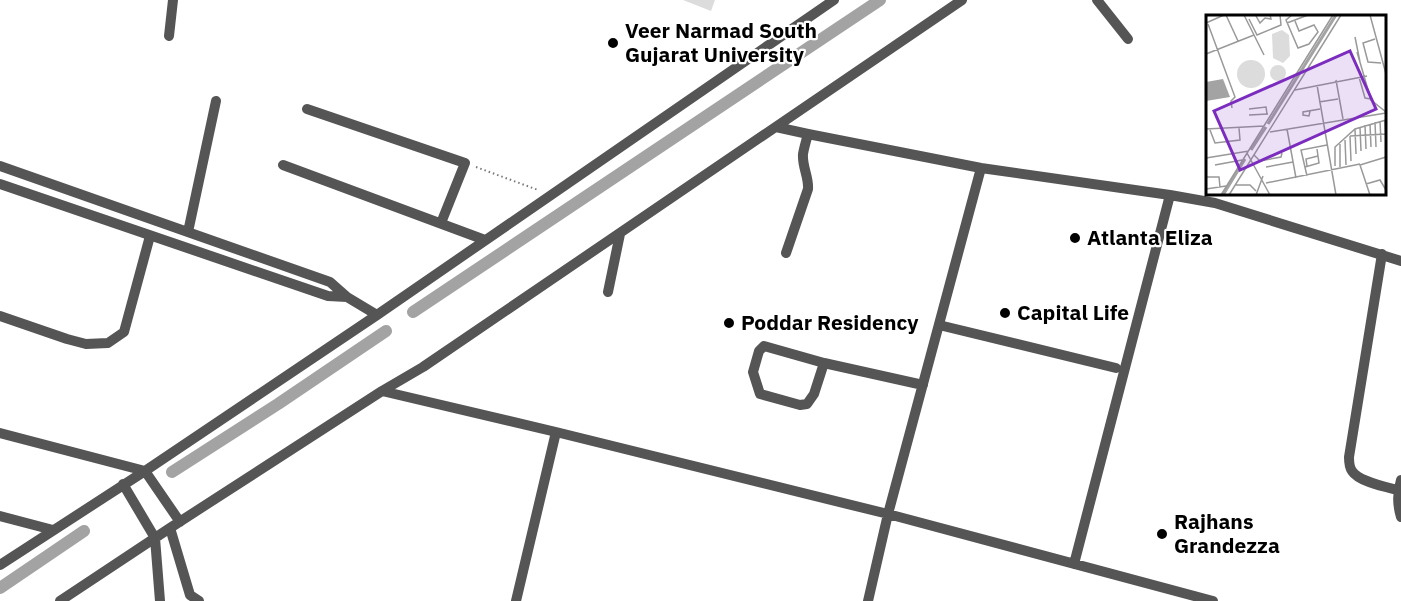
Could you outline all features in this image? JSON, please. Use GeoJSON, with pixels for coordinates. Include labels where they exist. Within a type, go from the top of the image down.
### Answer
{"type":"FeatureCollection","features":[{"type":"Feature","properties":{"kind":"street"},"geometry":{"type":"LineString","coordinates":[[169,36],[173,0]]}},
{"type":"Feature","properties":{"kind":"street"},"geometry":{"type":"LineString","coordinates":[[0,565],[377,315],[834,0]]}},
{"type":"Feature","properties":{"kind":"street"},"geometry":{"type":"LineString","coordinates":[[60,601],[382,391],[423,367],[962,0]]}},
{"type":"Feature","properties":{"kind":"street"},"geometry":{"type":"LineString","coordinates":[[1097,0],[1128,39]]}},
{"type":"Feature","properties":{"kind":"street"},"geometry":{"type":"LineString","coordinates":[[188,232],[216,101]]}},
{"type":"Feature","properties":{"kind":"street"},"geometry":{"type":"LineString","coordinates":[[307,109],[465,163],[441,223]]}},
{"type":"Feature","properties":{"kind":"street"},"geometry":{"type":"LineString","coordinates":[[776,127],[981,168],[1215,203],[1401,261]]}},
{"type":"Feature","properties":{"kind":"street"},"geometry":{"type":"LineString","coordinates":[[786,253],[808,189],[809,180],[804,168],[803,155],[808,134]]}},
{"type":"Feature","properties":{"kind":"street"},"geometry":{"type":"LineString","coordinates":[[283,165],[485,240]]}},
{"type":"Feature","properties":{"kind":"street"},"geometry":{"type":"LineString","coordinates":[[0,166],[330,282],[347,297],[377,315]]}},
{"type":"Feature","properties":{"kind":"street"},"geometry":{"type":"LineString","coordinates":[[868,601],[888,514],[981,168]]}},
{"type":"Feature","properties":{"kind":"street"},"geometry":{"type":"LineString","coordinates":[[0,184],[328,296],[347,297]]}},
{"type":"Feature","properties":{"kind":"street"},"geometry":{"type":"LineString","coordinates":[[1074,564],[1170,195]]}},
{"type":"Feature","properties":{"kind":"street"},"geometry":{"type":"LineString","coordinates":[[608,292],[620,234]]}},
{"type":"Feature","properties":{"kind":"street"},"geometry":{"type":"LineString","coordinates":[[0,316],[86,344],[108,343],[124,332],[150,236]]}},
{"type":"Feature","properties":{"kind":"street"},"geometry":{"type":"LineString","coordinates":[[1382,254],[1349,465],[1351,471],[1360,478],[1400,485],[1398,501],[1401,517]]}},
{"type":"Feature","properties":{"kind":"street"},"geometry":{"type":"LineString","coordinates":[[939,325],[1116,369]]}},
{"type":"Feature","properties":{"kind":"street"},"geometry":{"type":"LineString","coordinates":[[824,363],[814,394],[807,404],[800,405],[760,394],[753,372],[759,351],[764,346],[824,363],[923,385]]}},
{"type":"Feature","properties":{"kind":"street"},"geometry":{"type":"LineString","coordinates":[[382,391],[888,514],[1213,601]]}},
{"type":"Feature","properties":{"kind":"street"},"geometry":{"type":"LineString","coordinates":[[516,601],[556,432]]}},
{"type":"Feature","properties":{"kind":"street"},"geometry":{"type":"LineString","coordinates":[[0,433],[145,471],[175,525],[190,595],[199,601]]}},
{"type":"Feature","properties":{"kind":"street"},"geometry":{"type":"LineString","coordinates":[[123,484],[155,538],[160,601]]}},
{"type":"Feature","properties":{"kind":"street"},"geometry":{"type":"LineString","coordinates":[[0,516],[53,530]]}},
{"type":"Feature","properties":{"kind":"path"},"geometry":{"type":"LineString","coordinates":[[465,163],[551,195]]}},
{"type":"Feature","properties":{"kind":"shaded area"},"geometry":{"type":"Polygon","coordinates":[[[683,0],[715,0],[711,11],[683,0]]]}},
{"type":"Feature","properties":{"kind":"waterway"},"geometry":{"type":"LineString","coordinates":[[413,312],[880,0]]}},
{"type":"Feature","properties":{"kind":"waterway"},"geometry":{"type":"LineString","coordinates":[[172,472],[386,331]]}},
{"type":"Feature","properties":{"kind":"waterway"},"geometry":{"type":"LineString","coordinates":[[0,588],[84,531]]}},
{"type":"Feature","properties":{"kind":"place","name":"Veer Narmad South Gujarat University"},"geometry":{"type":"Point","coordinates":[613,43]}},
{"type":"Feature","properties":{"kind":"place","name":"Atlanta Eliza"},"geometry":{"type":"Point","coordinates":[1075,238]}},
{"type":"Feature","properties":{"kind":"place","name":"Capital Life"},"geometry":{"type":"Point","coordinates":[1005,313]}},
{"type":"Feature","properties":{"kind":"place","name":"Poddar Residency"},"geometry":{"type":"Point","coordinates":[729,323]}},
{"type":"Feature","properties":{"kind":"place","name":"Rajhans Grandezza"},"geometry":{"type":"Point","coordinates":[1162,534]}}]}
